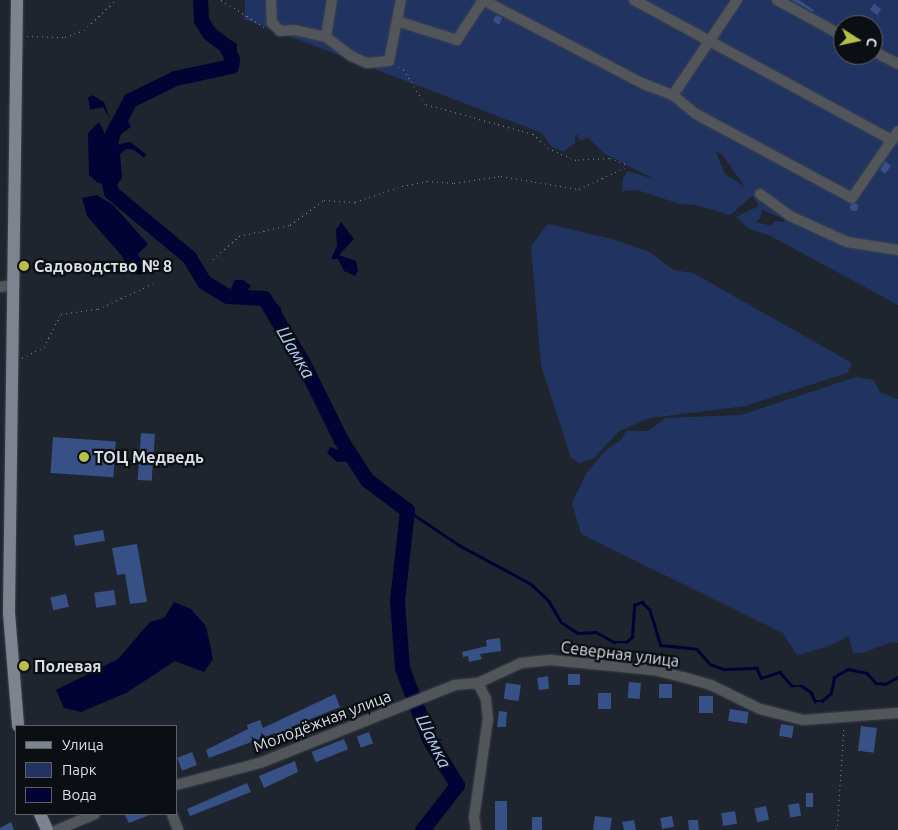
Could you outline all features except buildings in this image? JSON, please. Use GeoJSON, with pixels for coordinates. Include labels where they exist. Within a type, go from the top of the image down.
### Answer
{"type":"FeatureCollection","features":[{"type":"Feature","properties":{"kind":"main road"},"geometry":{"type":"LineString","coordinates":[[17,0],[6,286],[12,360],[9,613],[18,725]]}},
{"type":"Feature","properties":{"kind":"main road"},"geometry":{"type":"LineString","coordinates":[[40,815],[48,830]]}},
{"type":"Feature","properties":{"kind":"street"},"geometry":{"type":"LineString","coordinates":[[271,0],[272,23],[280,31],[295,30],[326,37],[351,56],[367,63],[389,61],[401,0]]}},
{"type":"Feature","properties":{"kind":"street"},"geometry":{"type":"LineString","coordinates":[[326,37],[332,0]]}},
{"type":"Feature","properties":{"kind":"street"},"geometry":{"type":"LineString","coordinates":[[397,21],[457,40],[483,0],[644,84],[673,95],[696,114],[852,198],[895,136],[634,0]]}},
{"type":"Feature","properties":{"kind":"street"},"geometry":{"type":"LineString","coordinates":[[673,95],[737,0]]}},
{"type":"Feature","properties":{"kind":"street"},"geometry":{"type":"LineString","coordinates":[[777,0],[833,31]]}},
{"type":"Feature","properties":{"kind":"street"},"geometry":{"type":"LineString","coordinates":[[883,56],[898,64]]}},
{"type":"Feature","properties":{"kind":"street"},"geometry":{"type":"LineString","coordinates":[[760,194],[790,216],[847,242],[898,250]]}},
{"type":"Feature","properties":{"kind":"street","name":"Северная улица"},"geometry":{"type":"LineString","coordinates":[[478,683],[521,663],[579,662],[654,670],[683,677],[711,685],[760,709],[803,720],[844,719],[878,713],[898,714]]}},
{"type":"Feature","properties":{"kind":"street"},"geometry":{"type":"LineString","coordinates":[[476,830],[474,818],[488,719],[486,699],[478,683]]}},
{"type":"Feature","properties":{"kind":"street","name":"Молодёжная улица"},"geometry":{"type":"LineString","coordinates":[[178,784],[260,763],[455,685],[478,683]]}},
{"type":"Feature","properties":{"kind":"street"},"geometry":{"type":"LineString","coordinates":[[58,830],[93,815]]}},
{"type":"Feature","properties":{"kind":"street"},"geometry":{"type":"LineString","coordinates":[[172,815],[178,830]]}},
{"type":"Feature","properties":{"kind":"path"},"geometry":{"type":"LineString","coordinates":[[16,35],[65,37],[84,30],[116,0]]}},
{"type":"Feature","properties":{"kind":"path"},"geometry":{"type":"LineString","coordinates":[[221,0],[246,14],[263,27],[280,31]]}},
{"type":"Feature","properties":{"kind":"path"},"geometry":{"type":"LineString","coordinates":[[213,259],[238,236],[290,225],[324,200],[355,202],[402,186],[426,181],[454,183],[501,176],[579,190],[624,168],[625,164],[609,158],[576,160],[548,148],[532,134],[425,104],[404,70],[389,61]]}},
{"type":"Feature","properties":{"kind":"path"},"geometry":{"type":"LineString","coordinates":[[12,360],[31,356],[44,347],[61,314],[98,309],[154,283]]}},
{"type":"Feature","properties":{"kind":"path"},"geometry":{"type":"LineString","coordinates":[[837,830],[844,719]]}},
{"type":"Feature","properties":{"kind":"green space"},"geometry":{"type":"Polygon","coordinates":[[[245,0],[898,0],[898,305],[769,235],[749,229],[736,217],[759,206],[752,196],[730,215],[696,205],[680,204],[637,190],[622,191],[623,178],[628,171],[656,180],[605,154],[587,137],[582,141],[577,137],[579,135],[575,135],[575,143],[564,151],[552,147],[542,133],[244,19],[245,0]],[[716,152],[725,174],[745,187],[722,154],[716,152]],[[762,210],[760,218],[756,222],[771,226],[775,221],[784,222],[784,219],[762,210]]]}},
{"type":"Feature","properties":{"kind":"green space"},"geometry":{"type":"Polygon","coordinates":[[[548,224],[612,239],[650,252],[673,270],[693,273],[852,363],[847,373],[745,406],[650,418],[619,431],[594,458],[580,463],[571,458],[541,365],[531,246],[548,224]]]}},
{"type":"Feature","properties":{"kind":"green space"},"geometry":{"type":"Polygon","coordinates":[[[856,377],[874,380],[880,392],[898,399],[898,643],[891,642],[863,653],[853,653],[849,636],[827,647],[797,655],[783,633],[581,534],[572,503],[586,474],[606,450],[622,439],[626,431],[648,431],[666,418],[741,415],[856,377]]]}},
{"type":"Feature","properties":{"kind":"water"},"geometry":{"type":"Polygon","coordinates":[[[209,33],[217,39],[233,41],[237,44],[237,51],[230,52],[223,43],[216,46],[208,38],[209,33]]]}},
{"type":"Feature","properties":{"kind":"water"},"geometry":{"type":"Polygon","coordinates":[[[92,95],[104,102],[110,119],[103,107],[90,110],[88,98],[92,95]]]}},
{"type":"Feature","properties":{"kind":"water"},"geometry":{"type":"Polygon","coordinates":[[[118,115],[126,117],[131,127],[118,136],[114,120],[118,115]]]}},
{"type":"Feature","properties":{"kind":"water"},"geometry":{"type":"Polygon","coordinates":[[[99,122],[111,146],[130,142],[146,154],[144,158],[134,150],[126,149],[120,154],[122,178],[117,185],[98,183],[89,175],[88,133],[99,122]]]}},
{"type":"Feature","properties":{"kind":"water"},"geometry":{"type":"Polygon","coordinates":[[[97,195],[113,205],[148,244],[138,254],[145,268],[140,275],[131,272],[122,256],[87,216],[82,198],[97,195]]]}},
{"type":"Feature","properties":{"kind":"water"},"geometry":{"type":"Polygon","coordinates":[[[341,222],[354,239],[339,255],[356,261],[358,270],[355,276],[344,271],[338,259],[331,259],[337,246],[336,230],[341,222]]]}},
{"type":"Feature","properties":{"kind":"water"},"geometry":{"type":"Polygon","coordinates":[[[235,280],[243,280],[251,286],[247,291],[229,292],[235,280]]]}},
{"type":"Feature","properties":{"kind":"water"},"geometry":{"type":"Polygon","coordinates":[[[270,297],[281,308],[282,322],[278,322],[268,300],[270,297]]]}},
{"type":"Feature","properties":{"kind":"water"},"geometry":{"type":"Polygon","coordinates":[[[330,447],[342,451],[348,457],[356,456],[357,461],[337,462],[327,453],[330,447]]]}},
{"type":"Feature","properties":{"kind":"water"},"geometry":{"type":"Polygon","coordinates":[[[174,602],[191,609],[206,626],[213,659],[204,672],[175,661],[126,693],[81,712],[64,708],[56,690],[118,659],[150,622],[164,618],[174,602]]]}},
{"type":"Feature","properties":{"kind":"waterway","name":"Шамка"},"geometry":{"type":"LineString","coordinates":[[200,0],[201,20],[209,33],[226,46],[232,59],[231,66],[175,78],[130,100],[113,132],[104,162],[111,192],[189,257],[204,282],[227,296],[264,298],[302,361],[341,440],[367,480],[407,510],[397,601],[402,668],[429,739],[457,785],[422,830]]}},
{"type":"Feature","properties":{"kind":"waterway"},"geometry":{"type":"LineString","coordinates":[[407,510],[459,545],[531,584],[549,601],[561,622],[578,633],[596,632],[614,642],[626,642],[632,637],[634,605],[642,602],[650,610],[661,645],[697,649],[710,664],[724,669],[757,668],[761,678],[780,672],[792,686],[802,686],[811,692],[815,701],[822,701],[831,693],[834,677],[848,669],[867,673],[876,683],[885,684],[898,677]]}},
{"type":"Feature","properties":{"kind":"place","name":"Садоводство № 8"},"geometry":{"type":"Point","coordinates":[24,266]}},
{"type":"Feature","properties":{"kind":"place","name":"ТОЦ Медведь"},"geometry":{"type":"Point","coordinates":[84,457]}},
{"type":"Feature","properties":{"kind":"place","name":"Полевая"},"geometry":{"type":"Point","coordinates":[24,666]}}]}
